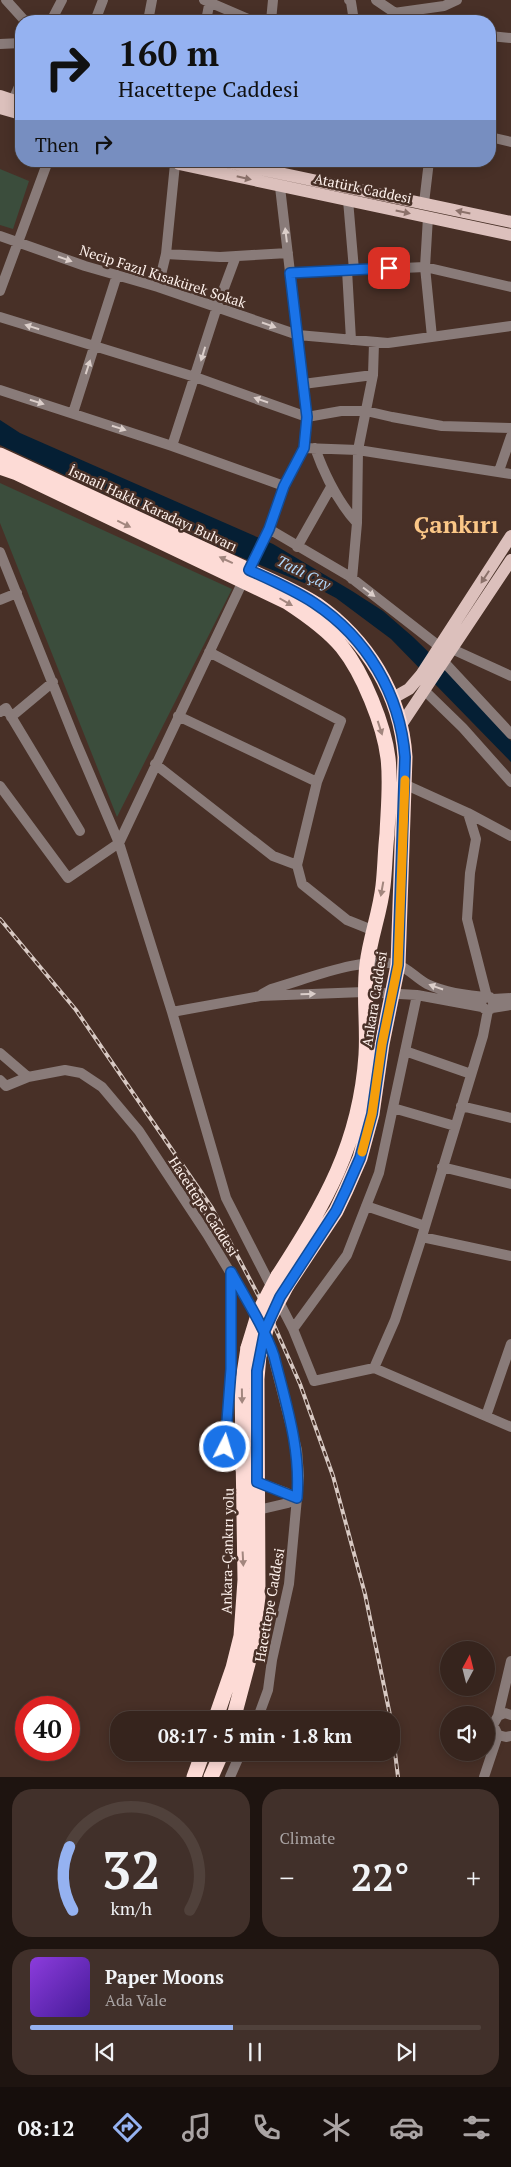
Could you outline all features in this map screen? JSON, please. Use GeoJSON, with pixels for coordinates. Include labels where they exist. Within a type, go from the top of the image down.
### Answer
{"type":"FeatureCollection","features":[{"type":"Feature","properties":{"kind":"highway","name":"İsmail Hakkı Karadayı Bulvarı"},"geometry":{"type":"LineString","coordinates":[[0,455],[306,598],[336,620],[366,652],[393,698]]}},
{"type":"Feature","properties":{"kind":"highway"},"geometry":{"type":"LineString","coordinates":[[0,467],[248,572],[331,635],[347,654],[368,694],[386,747],[389,783],[383,888],[372,930],[367,962],[364,992],[366,1053],[360,1102],[349,1146],[331,1188],[282,1281],[259,1312],[253,1351]]}},
{"type":"Feature","properties":{"kind":"highway","name":"Ankara Caddesi"},"geometry":{"type":"LineString","coordinates":[[282,1281],[336,1211],[356,1168],[372,1114],[382,1044],[394,994],[398,965],[405,757],[401,725],[393,698]]}},
{"type":"Feature","properties":{"kind":"highway","name":"Ankara-Çankırı yolu"},"geometry":{"type":"LineString","coordinates":[[218,1711],[242,1636],[245,1580],[242,1509],[244,1472],[242,1388],[253,1351]]}},
{"type":"Feature","properties":{"kind":"highway","name":"Ankara-Çankırı yolu"},"geometry":{"type":"LineString","coordinates":[[235,1711],[254,1637],[258,1597],[256,1379],[253,1351]]}},
{"type":"Feature","properties":{"kind":"highway"},"geometry":{"type":"LineString","coordinates":[[194,1777],[200,1761]]}},
{"type":"Feature","properties":{"kind":"highway"},"geometry":{"type":"LineString","coordinates":[[212,1777],[218,1761]]}},
{"type":"Feature","properties":{"kind":"main road"},"geometry":{"type":"LineString","coordinates":[[0,96],[15,100]]}},
{"type":"Feature","properties":{"kind":"main road"},"geometry":{"type":"LineString","coordinates":[[0,108],[15,112]]}},
{"type":"Feature","properties":{"kind":"main road","name":"Atatürk Caddesi"},"geometry":{"type":"LineString","coordinates":[[196,167],[511,235]]}},
{"type":"Feature","properties":{"kind":"main road","name":"Atatürk Caddesi"},"geometry":{"type":"LineString","coordinates":[[274,167],[511,222]]}},
{"type":"Feature","properties":{"kind":"main road"},"geometry":{"type":"LineString","coordinates":[[401,725],[427,688],[443,655],[511,536]]}},
{"type":"Feature","properties":{"kind":"main road"},"geometry":{"type":"LineString","coordinates":[[393,698],[409,689],[420,675],[443,655],[511,560]]}},
{"type":"Feature","properties":{"kind":"street"},"geometry":{"type":"LineString","coordinates":[[6,0],[20,15]]}},
{"type":"Feature","properties":{"kind":"street"},"geometry":{"type":"LineString","coordinates":[[54,15],[62,0]]}},
{"type":"Feature","properties":{"kind":"street"},"geometry":{"type":"LineString","coordinates":[[97,15],[103,0]]}},
{"type":"Feature","properties":{"kind":"street"},"geometry":{"type":"LineString","coordinates":[[149,15],[152,0]]}},
{"type":"Feature","properties":{"kind":"street"},"geometry":{"type":"LineString","coordinates":[[272,15],[273,0]]}},
{"type":"Feature","properties":{"kind":"street"},"geometry":{"type":"LineString","coordinates":[[349,0],[353,15]]}},
{"type":"Feature","properties":{"kind":"street"},"geometry":{"type":"LineString","coordinates":[[376,0],[397,15]]}},
{"type":"Feature","properties":{"kind":"street"},"geometry":{"type":"LineString","coordinates":[[394,13],[457,0]]}},
{"type":"Feature","properties":{"kind":"street"},"geometry":{"type":"LineString","coordinates":[[206,15],[207,1],[239,15]]}},
{"type":"Feature","properties":{"kind":"street"},"geometry":{"type":"LineString","coordinates":[[496,37],[511,38]]}},
{"type":"Feature","properties":{"kind":"street"},"geometry":{"type":"LineString","coordinates":[[0,44],[15,43]]}},
{"type":"Feature","properties":{"kind":"street"},"geometry":{"type":"LineString","coordinates":[[496,138],[511,142]]}},
{"type":"Feature","properties":{"kind":"street"},"geometry":{"type":"LineString","coordinates":[[0,291],[46,167]]}},
{"type":"Feature","properties":{"kind":"street"},"geometry":{"type":"LineString","coordinates":[[158,287],[166,254],[174,167]]}},
{"type":"Feature","properties":{"kind":"street"},"geometry":{"type":"LineString","coordinates":[[424,203],[428,167]]}},
{"type":"Feature","properties":{"kind":"street"},"geometry":{"type":"LineString","coordinates":[[280,186],[309,448],[342,507],[357,523]]}},
{"type":"Feature","properties":{"kind":"street"},"geometry":{"type":"LineString","coordinates":[[348,200],[351,340]]}},
{"type":"Feature","properties":{"kind":"street"},"geometry":{"type":"LineString","coordinates":[[428,217],[425,267],[432,337]]}},
{"type":"Feature","properties":{"kind":"street","name":"Necip Fazıl Kısakürek Sokak"},"geometry":{"type":"LineString","coordinates":[[0,236],[298,335],[388,344],[511,326]]}},
{"type":"Feature","properties":{"kind":"street"},"geometry":{"type":"LineString","coordinates":[[166,254],[220,257],[288,253]]}},
{"type":"Feature","properties":{"kind":"street"},"geometry":{"type":"LineString","coordinates":[[172,446],[217,307],[236,256]]}},
{"type":"Feature","properties":{"kind":"street"},"geometry":{"type":"LineString","coordinates":[[290,273],[425,267],[511,286]]}},
{"type":"Feature","properties":{"kind":"street"},"geometry":{"type":"LineString","coordinates":[[73,413],[117,276]]}},
{"type":"Feature","properties":{"kind":"street"},"geometry":{"type":"LineString","coordinates":[[0,317],[195,377],[307,417],[341,411],[366,410],[442,426],[511,428]]}},
{"type":"Feature","properties":{"kind":"street"},"geometry":{"type":"LineString","coordinates":[[352,579],[357,523],[358,450],[373,375],[374,342]]}},
{"type":"Feature","properties":{"kind":"street"},"geometry":{"type":"LineString","coordinates":[[303,384],[373,375]]}},
{"type":"Feature","properties":{"kind":"street"},"geometry":{"type":"LineString","coordinates":[[0,390],[172,446],[284,486]]}},
{"type":"Feature","properties":{"kind":"street"},"geometry":{"type":"LineString","coordinates":[[499,471],[511,436]]}},
{"type":"Feature","properties":{"kind":"street"},"geometry":{"type":"LineString","coordinates":[[309,448],[358,450],[511,474]]}},
{"type":"Feature","properties":{"kind":"street"},"geometry":{"type":"LineString","coordinates":[[0,786],[68,878],[119,843],[208,652],[266,534],[284,486],[309,448]]}},
{"type":"Feature","properties":{"kind":"street"},"geometry":{"type":"LineString","coordinates":[[297,547],[331,487]]}},
{"type":"Feature","properties":{"kind":"street"},"geometry":{"type":"LineString","coordinates":[[266,534],[297,547],[352,579],[443,655],[511,734]]}},
{"type":"Feature","properties":{"kind":"street"},"geometry":{"type":"LineString","coordinates":[[0,552],[119,843],[172,1012],[226,1198],[293,1329],[314,1382],[374,1368],[511,1428]]}},
{"type":"Feature","properties":{"kind":"street"},"geometry":{"type":"LineString","coordinates":[[0,600],[17,593]]}},
{"type":"Feature","properties":{"kind":"street"},"geometry":{"type":"LineString","coordinates":[[208,652],[341,721],[317,782],[297,865],[302,884],[347,920],[372,930]]}},
{"type":"Feature","properties":{"kind":"street"},"geometry":{"type":"LineString","coordinates":[[443,655],[511,676]]}},
{"type":"Feature","properties":{"kind":"street"},"geometry":{"type":"LineString","coordinates":[[11,717],[53,682]]}},
{"type":"Feature","properties":{"kind":"street"},"geometry":{"type":"LineString","coordinates":[[427,688],[511,782]]}},
{"type":"Feature","properties":{"kind":"street"},"geometry":{"type":"LineString","coordinates":[[0,712],[6,708],[80,831]]}},
{"type":"Feature","properties":{"kind":"street"},"geometry":{"type":"LineString","coordinates":[[178,716],[317,782]]}},
{"type":"Feature","properties":{"kind":"street"},"geometry":{"type":"LineString","coordinates":[[155,764],[273,856],[297,865]]}},
{"type":"Feature","properties":{"kind":"street"},"geometry":{"type":"LineString","coordinates":[[404,784],[468,813],[511,836]]}},
{"type":"Feature","properties":{"kind":"street"},"geometry":{"type":"LineString","coordinates":[[374,1368],[395,1320],[483,1036],[487,1003],[467,919],[470,873],[476,839],[468,813]]}},
{"type":"Feature","properties":{"kind":"street"},"geometry":{"type":"LineString","coordinates":[[260,996],[271,990],[367,962],[398,965],[427,984],[487,1003],[511,998]]}},
{"type":"Feature","properties":{"kind":"street"},"geometry":{"type":"LineString","coordinates":[[172,1012],[260,996],[364,992],[417,995],[511,1005]]}},
{"type":"Feature","properties":{"kind":"street"},"geometry":{"type":"LineString","coordinates":[[293,1329],[347,1255],[379,1172],[417,995]]}},
{"type":"Feature","properties":{"kind":"street"},"geometry":{"type":"LineString","coordinates":[[406,1051],[471,1074]]}},
{"type":"Feature","properties":{"kind":"street"},"geometry":{"type":"LineString","coordinates":[[0,1053],[28,1077]]}},
{"type":"Feature","properties":{"kind":"street","name":"Hacettepe Caddesi"},"geometry":{"type":"LineString","coordinates":[[2,1084],[65,1070],[81,1073],[102,1087],[139,1131],[231,1272],[270,1344],[297,1450],[299,1476],[292,1561],[286,1600],[272,1660],[268,1690],[260,1711]]}},
{"type":"Feature","properties":{"kind":"street"},"geometry":{"type":"LineString","coordinates":[[461,1106],[511,1118]]}},
{"type":"Feature","properties":{"kind":"street"},"geometry":{"type":"LineString","coordinates":[[393,1108],[454,1126]]}},
{"type":"Feature","properties":{"kind":"street"},"geometry":{"type":"LineString","coordinates":[[442,1167],[511,1184]]}},
{"type":"Feature","properties":{"kind":"street"},"geometry":{"type":"LineString","coordinates":[[366,1206],[425,1226]]}},
{"type":"Feature","properties":{"kind":"street"},"geometry":{"type":"LineString","coordinates":[[422,1237],[511,1256]]}},
{"type":"Feature","properties":{"kind":"street"},"geometry":{"type":"LineString","coordinates":[[231,1272],[231,1369],[225,1447],[228,1458],[244,1472]]}},
{"type":"Feature","properties":{"kind":"street"},"geometry":{"type":"LineString","coordinates":[[486,1416],[510,1351]]}},
{"type":"Feature","properties":{"kind":"street"},"geometry":{"type":"LineString","coordinates":[[257,1482],[296,1498],[288,1503],[258,1510]]}},
{"type":"Feature","properties":{"kind":"street"},"geometry":{"type":"LineString","coordinates":[[484,1777],[507,1737],[493,1725],[498,1716],[511,1661]]}},
{"type":"Feature","properties":{"kind":"street"},"geometry":{"type":"LineString","coordinates":[[508,1677],[511,1693]]}},
{"type":"Feature","properties":{"kind":"street"},"geometry":{"type":"LineString","coordinates":[[498,1716],[505,1713],[511,1715]]}},
{"type":"Feature","properties":{"kind":"street"},"geometry":{"type":"LineString","coordinates":[[230,1777],[237,1761]]}},
{"type":"Feature","properties":{"kind":"green space"},"geometry":{"type":"Polygon","coordinates":[[[0,169],[29,181],[13,229],[0,225],[0,169]]]}},
{"type":"Feature","properties":{"kind":"green space"},"geometry":{"type":"Polygon","coordinates":[[[0,483],[232,589],[117,817],[0,523],[0,483]]]}},
{"type":"Feature","properties":{"kind":"water","name":"Tatlı Çay"},"geometry":{"type":"Polygon","coordinates":[[[0,420],[20,433],[273,544],[383,611],[446,669],[511,741],[511,762],[391,639],[336,598],[238,556],[0,445],[0,420]]]}},
{"type":"Feature","properties":{"kind":"railway"},"geometry":{"type":"LineString","coordinates":[[0,919],[76,1010],[212,1208],[274,1325],[300,1384],[333,1476],[365,1594],[389,1711]]}},
{"type":"Feature","properties":{"kind":"railway"},"geometry":{"type":"LineString","coordinates":[[188,1187],[219,1235]]}},
{"type":"Feature","properties":{"kind":"railway"},"geometry":{"type":"LineString","coordinates":[[396,1761],[398,1777]]}},
{"type":"Feature","properties":{"kind":"slow traffic"},"geometry":{"type":"LineString","coordinates":[[362,1152],[372,1114],[382,1044],[394,994],[398,965],[405,780]]}},
{"type":"Feature","properties":{"kind":"district","name":"Çankırı"},"geometry":{"type":"Point","coordinates":[456,524]}},
{"type":"Feature","properties":{"kind":"route"},"geometry":{"type":"LineString","coordinates":[[225,1447],[231,1369],[231,1272],[263,1330],[270,1344],[274,1356],[297,1450],[299,1476],[297,1498],[257,1482],[256,1379],[259,1355],[262,1342],[265,1330],[275,1305],[336,1211],[353,1177],[372,1114],[382,1044],[394,994],[398,965],[405,757],[401,725],[393,698],[378,669],[366,652],[336,620],[306,598],[249,570],[269,529],[284,486],[304,448],[307,417],[290,273],[389,268]]}}]}
